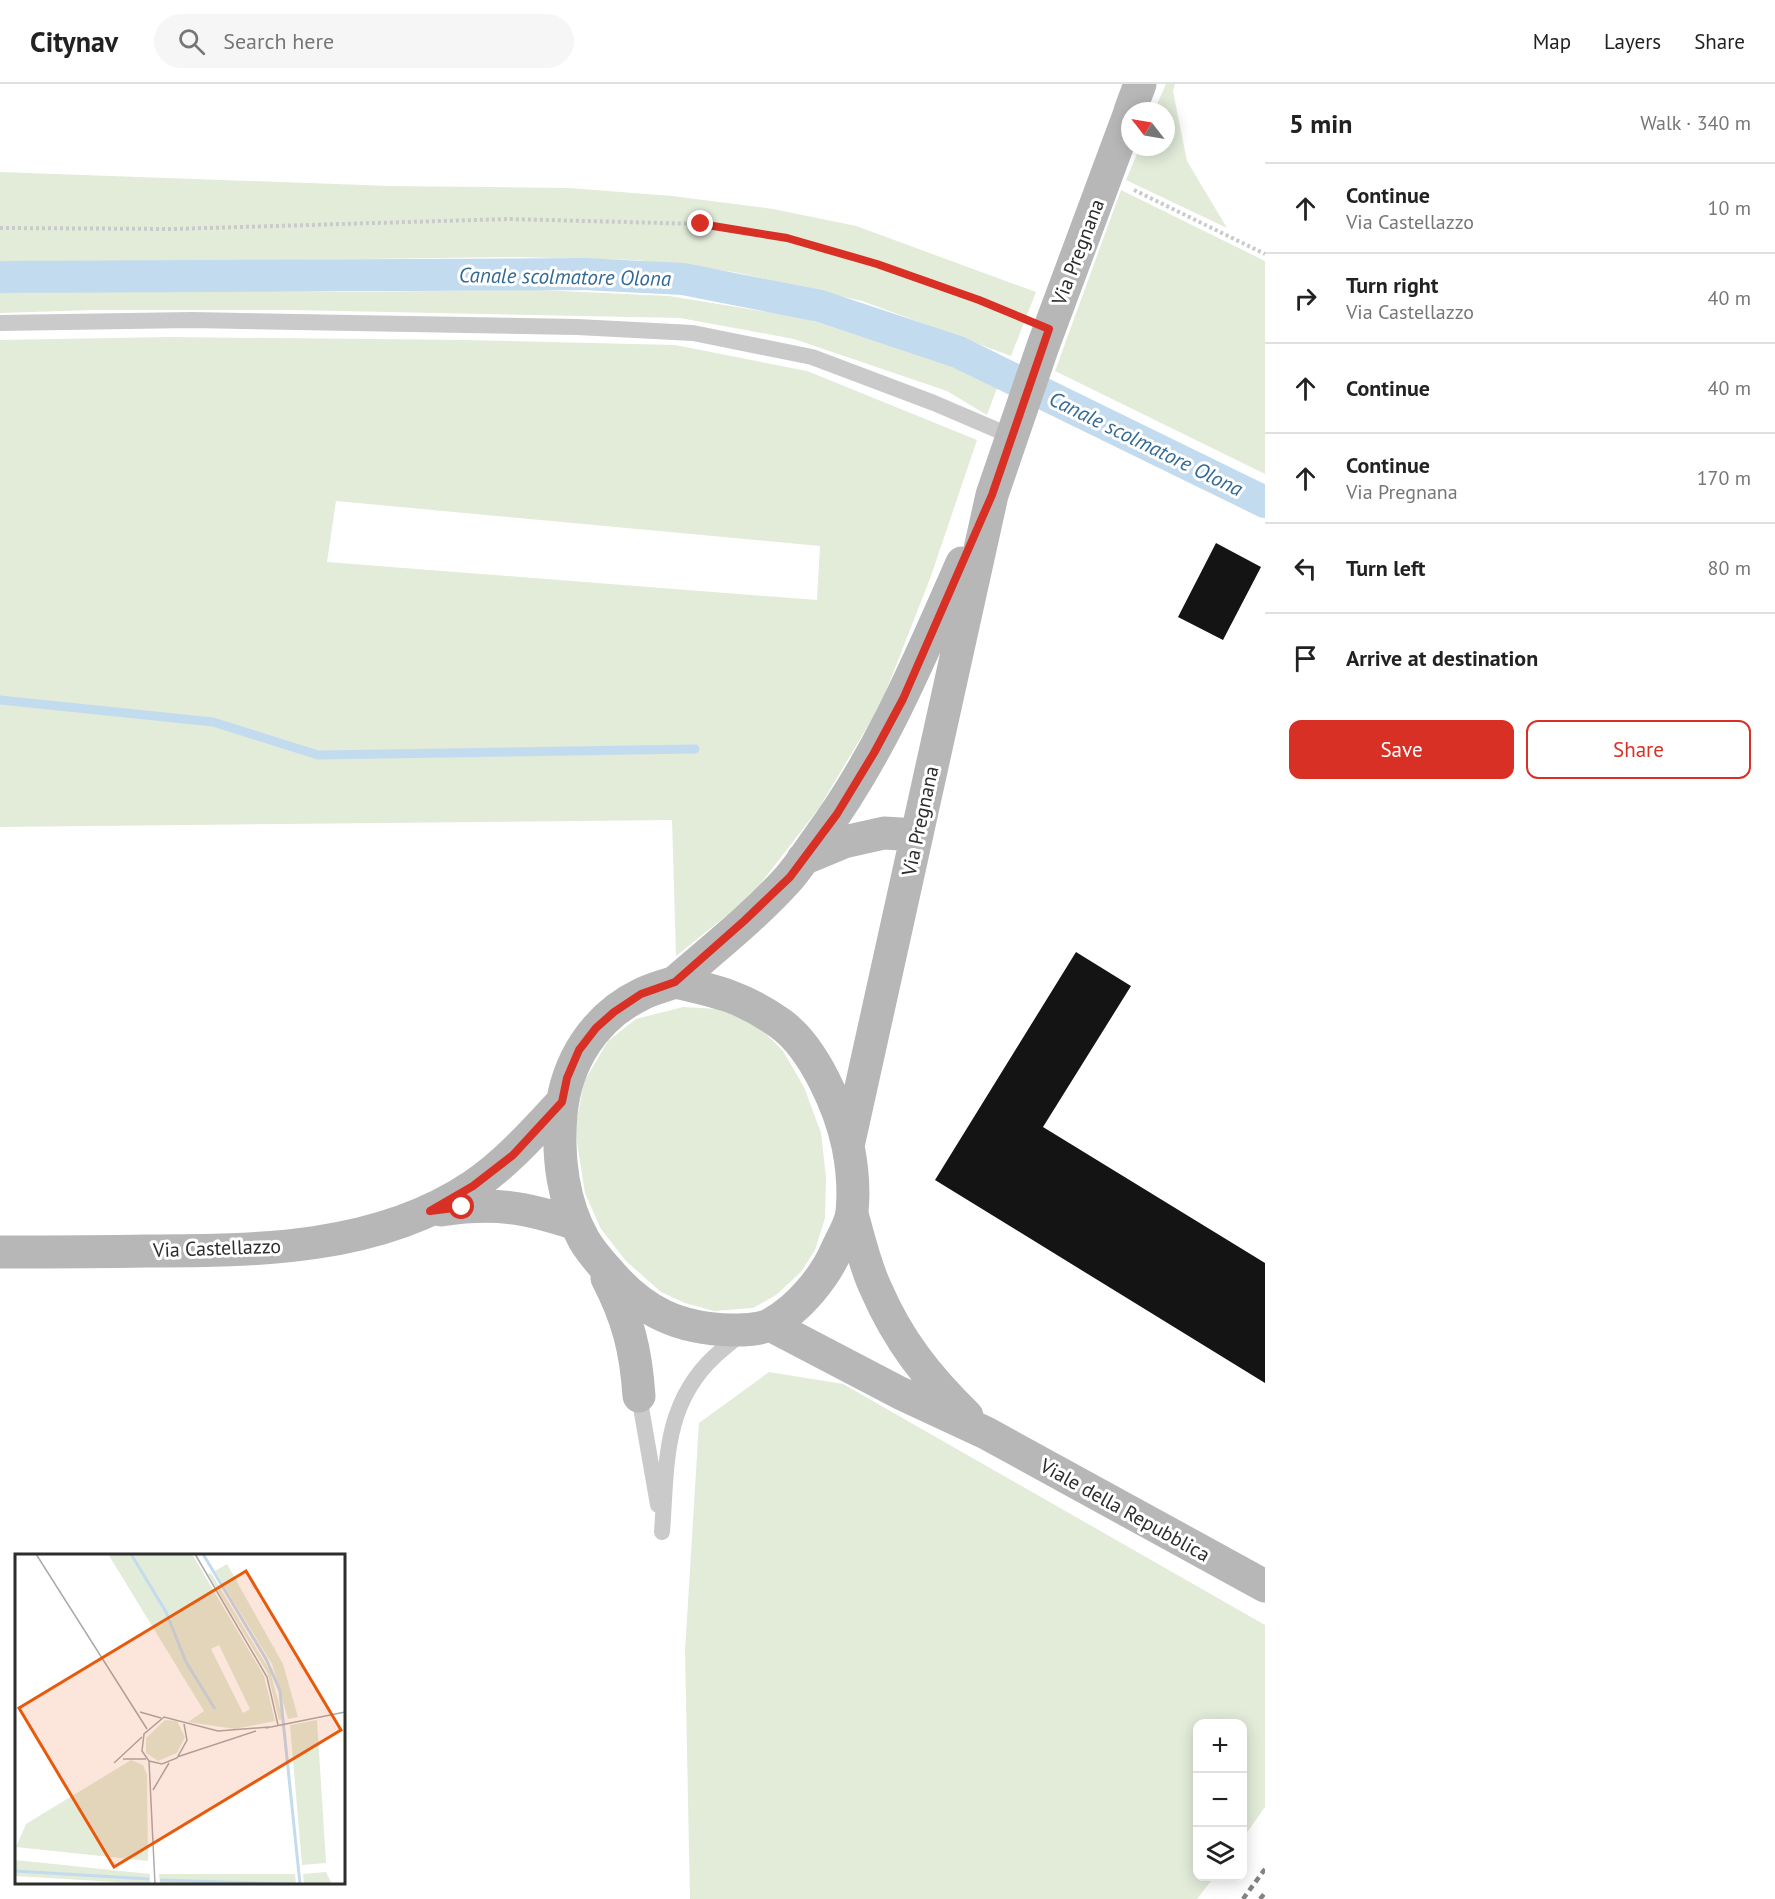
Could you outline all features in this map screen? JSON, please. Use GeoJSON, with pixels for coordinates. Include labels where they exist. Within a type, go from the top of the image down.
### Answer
{"type":"FeatureCollection","features":[{"type":"Feature","properties":{"kind":"street","name":"Via Pregnana"},"geometry":{"type":"LineString","coordinates":[[1133,102],[1140,84]]}},
{"type":"Feature","properties":{"kind":"street","name":"Via Pregnana"},"geometry":{"type":"LineString","coordinates":[[848,1146],[992,495],[1013,428],[1121,137]]}},
{"type":"Feature","properties":{"kind":"street","name":"Via Pregnana"},"geometry":{"type":"LineString","coordinates":[[675,982],[790,877],[837,814],[903,699],[992,495]]}},
{"type":"Feature","properties":{"kind":"street"},"geometry":{"type":"LineString","coordinates":[[802,860],[844,842],[884,833],[917,835]]}},
{"type":"Feature","properties":{"kind":"street"},"geometry":{"type":"LineString","coordinates":[[595,1255],[628,1294],[658,1314],[686,1325],[712,1329],[758,1327],[795,1307],[813,1286],[833,1259],[852,1214],[848,1146],[833,1101],[818,1071],[802,1045],[784,1026],[750,1004],[720,992],[675,982],[641,994],[614,1012],[596,1028],[579,1050],[567,1078],[558,1140],[569,1207],[576,1224],[622,1306],[633,1345],[639,1396]]}},
{"type":"Feature","properties":{"kind":"street","name":"Via Castellazzo"},"geometry":{"type":"LineString","coordinates":[[430,1211],[473,1186],[513,1155],[562,1102]]}},
{"type":"Feature","properties":{"kind":"street","name":"Via Castellazzo"},"geometry":{"type":"LineString","coordinates":[[0,1252],[227,1251],[291,1245],[351,1236],[430,1211],[462,1207],[505,1206],[540,1212],[576,1224]]}},
{"type":"Feature","properties":{"kind":"street","name":"Viale della Repubblica"},"geometry":{"type":"LineString","coordinates":[[852,1214],[875,1288],[905,1344],[936,1386],[986,1433]]}},
{"type":"Feature","properties":{"kind":"street","name":"Viale della Repubblica"},"geometry":{"type":"LineString","coordinates":[[758,1327],[986,1433],[1265,1586]]}},
{"type":"Feature","properties":{"kind":"lane"},"geometry":{"type":"LineString","coordinates":[[0,323],[192,320],[577,327],[693,333],[812,357],[934,403],[1013,428]]}},
{"type":"Feature","properties":{"kind":"lane"},"geometry":{"type":"LineString","coordinates":[[639,1396],[662,1533],[668,1445],[673,1419],[697,1376],[714,1357],[758,1327]]}},
{"type":"Feature","properties":{"kind":"path"},"geometry":{"type":"LineString","coordinates":[[1107,177],[1265,254]]}},
{"type":"Feature","properties":{"kind":"path"},"geometry":{"type":"LineString","coordinates":[[0,228],[174,229],[509,219],[701,224],[787,238],[877,264],[979,300],[1046,337]]}},
{"type":"Feature","properties":{"kind":"green space"},"geometry":{"type":"Polygon","coordinates":[[[1166,84],[1175,84],[1173,91],[1187,161],[1227,228],[1126,180],[1136,156],[1175,156],[1175,102],[1158,102],[1166,84]]]}},
{"type":"Feature","properties":{"kind":"green space"},"geometry":{"type":"Polygon","coordinates":[[[0,172],[391,186],[569,188],[672,196],[773,209],[856,226],[1036,292],[1011,356],[862,301],[734,272],[637,260],[515,257],[0,264],[0,172]]]}},
{"type":"Feature","properties":{"kind":"green space"},"geometry":{"type":"Polygon","coordinates":[[[1121,190],[1265,261],[1265,474],[1055,371],[1121,190]]]}},
{"type":"Feature","properties":{"kind":"green space"},"geometry":{"type":"Polygon","coordinates":[[[0,288],[342,292],[540,290],[669,296],[804,318],[948,364],[997,388],[987,415],[947,391],[794,339],[680,318],[291,310],[93,310],[0,313],[0,288]]]}},
{"type":"Feature","properties":{"kind":"green space"},"geometry":{"type":"Polygon","coordinates":[[[169,337],[675,345],[807,371],[977,440],[931,576],[881,704],[819,808],[751,896],[676,956],[672,820],[0,827],[0,340],[169,337]],[[336,501],[327,562],[817,600],[820,546],[336,501]]]}},
{"type":"Feature","properties":{"kind":"green space"},"geometry":{"type":"Polygon","coordinates":[[[683,1007],[718,1009],[756,1024],[783,1051],[804,1087],[821,1133],[826,1177],[825,1218],[815,1250],[801,1272],[776,1295],[753,1308],[714,1311],[685,1303],[661,1292],[626,1261],[601,1229],[585,1193],[575,1130],[584,1082],[608,1041],[636,1019],[683,1007]]]}},
{"type":"Feature","properties":{"kind":"green space"},"geometry":{"type":"Polygon","coordinates":[[[769,1372],[843,1384],[1265,1625],[1265,1807],[1247,1832],[1247,1719],[1193,1719],[1193,1881],[1211,1881],[1197,1899],[690,1899],[685,1651],[699,1423],[769,1372]]]}},
{"type":"Feature","properties":{"kind":"building"},"geometry":{"type":"Polygon","coordinates":[[[1216,543],[1261,567],[1223,640],[1178,617],[1216,543]]]}},
{"type":"Feature","properties":{"kind":"building"},"geometry":{"type":"Polygon","coordinates":[[[1076,952],[1131,986],[1043,1127],[1265,1263],[1265,1383],[935,1180],[1076,952]]]}},
{"type":"Feature","properties":{"kind":"waterway","name":"Canale scolmatore Olona"},"geometry":{"type":"LineString","coordinates":[[0,277],[584,274],[683,279],[820,306],[958,352],[1265,502]]}},
{"type":"Feature","properties":{"kind":"waterway"},"geometry":{"type":"LineString","coordinates":[[0,700],[213,722],[318,755],[695,749]]}},
{"type":"Feature","properties":{"kind":"railway"},"geometry":{"type":"LineString","coordinates":[[1243,1899],[1265,1869]]}},
{"type":"Feature","properties":{"kind":"railway"},"geometry":{"type":"LineString","coordinates":[[1260,1899],[1265,1893]]}},
{"type":"Feature","properties":{"kind":"route"},"geometry":{"type":"LineString","coordinates":[[462,1207],[430,1211],[473,1186],[513,1155],[562,1102],[567,1078],[579,1050],[596,1028],[614,1012],[641,994],[675,982],[744,921],[790,877],[837,814],[903,699],[992,495],[1049,329],[979,300],[877,264],[787,238],[701,224]]}}]}
